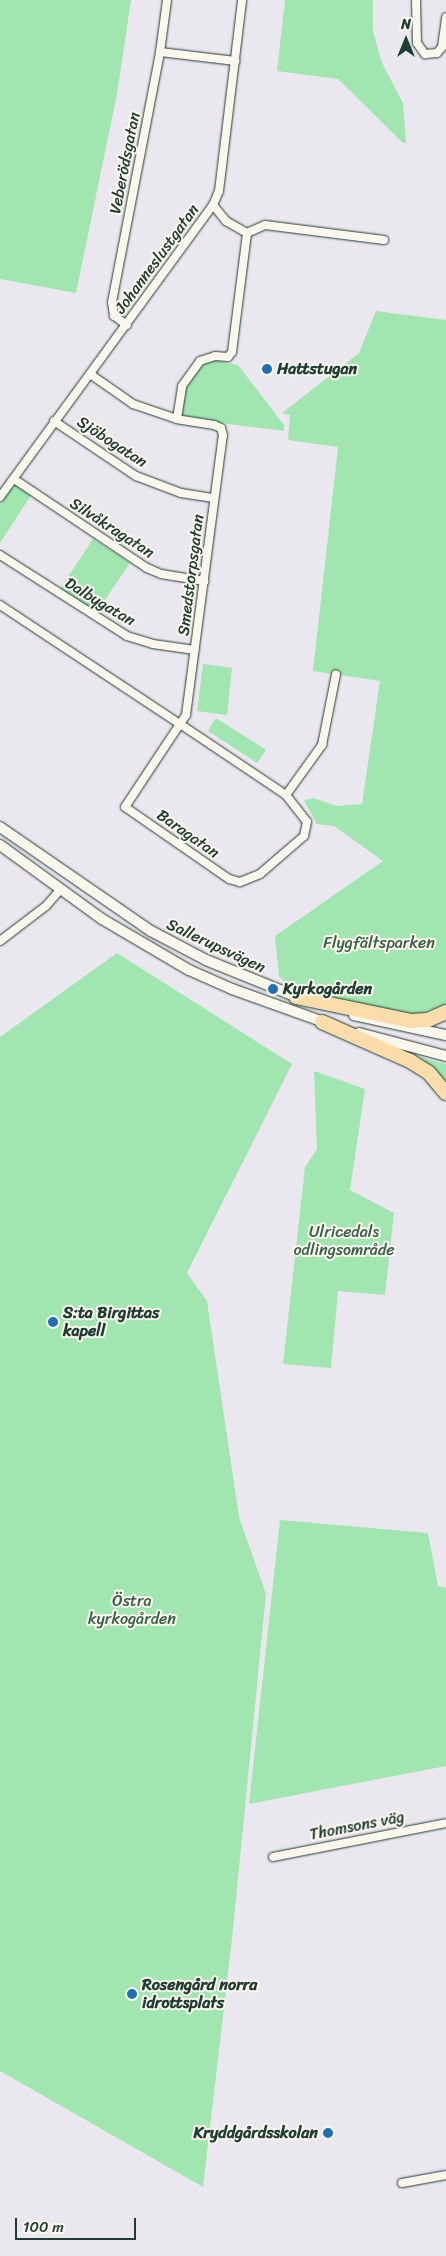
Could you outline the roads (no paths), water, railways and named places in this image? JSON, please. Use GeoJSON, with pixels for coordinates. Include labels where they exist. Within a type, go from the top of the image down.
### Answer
{"type":"FeatureCollection","features":[{"type":"Feature","properties":{"kind":"highway"},"geometry":{"type":"LineString","coordinates":[[296,997],[411,1021],[428,1020],[446,1012]]}},
{"type":"Feature","properties":{"kind":"highway"},"geometry":{"type":"LineString","coordinates":[[322,1022],[410,1061],[429,1073],[446,1093]]}},
{"type":"Feature","properties":{"kind":"main road","name":"Sallerupsvägen"},"geometry":{"type":"LineString","coordinates":[[0,827],[151,931],[206,960],[296,997],[386,1024],[446,1035]]}},
{"type":"Feature","properties":{"kind":"main road","name":"Sallerupsvägen"},"geometry":{"type":"LineString","coordinates":[[0,845],[102,919],[189,970],[232,990],[322,1022],[446,1056]]}},
{"type":"Feature","properties":{"kind":"street","name":"Veberödsgatan"},"geometry":{"type":"LineString","coordinates":[[127,325],[114,316],[112,302],[160,52],[166,0]]}},
{"type":"Feature","properties":{"kind":"street","name":"Johanneslustgatan"},"geometry":{"type":"LineString","coordinates":[[0,497],[213,205],[219,191],[242,0]]}},
{"type":"Feature","properties":{"kind":"street"},"geometry":{"type":"LineString","coordinates":[[416,0],[417,42],[425,54],[437,53],[442,47],[446,17]]}},
{"type":"Feature","properties":{"kind":"street"},"geometry":{"type":"LineString","coordinates":[[160,52],[235,62]]}},
{"type":"Feature","properties":{"kind":"street"},"geometry":{"type":"LineString","coordinates":[[213,205],[226,221],[247,233]]}},
{"type":"Feature","properties":{"kind":"street"},"geometry":{"type":"LineString","coordinates":[[247,233],[265,225],[384,240]]}},
{"type":"Feature","properties":{"kind":"street"},"geometry":{"type":"LineString","coordinates":[[90,374],[133,404],[177,419],[182,386],[200,361],[215,356],[228,357],[247,233]]}},
{"type":"Feature","properties":{"kind":"street","name":"Smedstorpsgatan"},"geometry":{"type":"LineString","coordinates":[[177,419],[221,428],[223,435],[196,650],[186,715],[180,724]]}},
{"type":"Feature","properties":{"kind":"street","name":"Sjöbogatan"},"geometry":{"type":"LineString","coordinates":[[54,421],[136,476],[181,493],[214,498]]}},
{"type":"Feature","properties":{"kind":"street","name":"Silvåkragatan"},"geometry":{"type":"LineString","coordinates":[[14,479],[147,568],[161,574],[204,581]]}},
{"type":"Feature","properties":{"kind":"street","name":"Dalbygatan"},"geometry":{"type":"LineString","coordinates":[[0,555],[127,636],[153,644],[196,650]]}},
{"type":"Feature","properties":{"kind":"street"},"geometry":{"type":"LineString","coordinates":[[0,605],[286,795],[322,745],[336,674]]}},
{"type":"Feature","properties":{"kind":"street","name":"Baragatan"},"geometry":{"type":"LineString","coordinates":[[180,724],[125,807],[229,879],[240,882],[260,874],[304,836],[307,822],[286,795]]}},
{"type":"Feature","properties":{"kind":"street"},"geometry":{"type":"LineString","coordinates":[[0,941],[46,906],[60,890]]}},
{"type":"Feature","properties":{"kind":"street","name":"Thomsons väg"},"geometry":{"type":"LineString","coordinates":[[273,1857],[446,1823]]}},
{"type":"Feature","properties":{"kind":"street"},"geometry":{"type":"LineString","coordinates":[[402,2183],[446,2175]]}},
{"type":"Feature","properties":{"kind":"place","name":"Hattstugan"},"geometry":{"type":"Point","coordinates":[267,369]}},
{"type":"Feature","properties":{"kind":"place","name":"Kyrkogården"},"geometry":{"type":"Point","coordinates":[273,989]}},
{"type":"Feature","properties":{"kind":"place","name":"S:ta Birgittas kapell"},"geometry":{"type":"Point","coordinates":[53,1322]}},
{"type":"Feature","properties":{"kind":"place","name":"Rosengård norra idrottsplats"},"geometry":{"type":"Point","coordinates":[132,1994]}},
{"type":"Feature","properties":{"kind":"place","name":"Kryddgårdsskolan"},"geometry":{"type":"Point","coordinates":[328,2133]}},
{"type":"Feature","properties":{"kind":"park label","name":"Flygfältsparken"},"geometry":{"type":"Point","coordinates":[379,943]}},
{"type":"Feature","properties":{"kind":"park label","name":"Ulricedals odlingsområde"},"geometry":{"type":"Point","coordinates":[344,1241]}},
{"type":"Feature","properties":{"kind":"park label","name":"Östra kyrkogården"},"geometry":{"type":"Point","coordinates":[132,1610]}}]}
